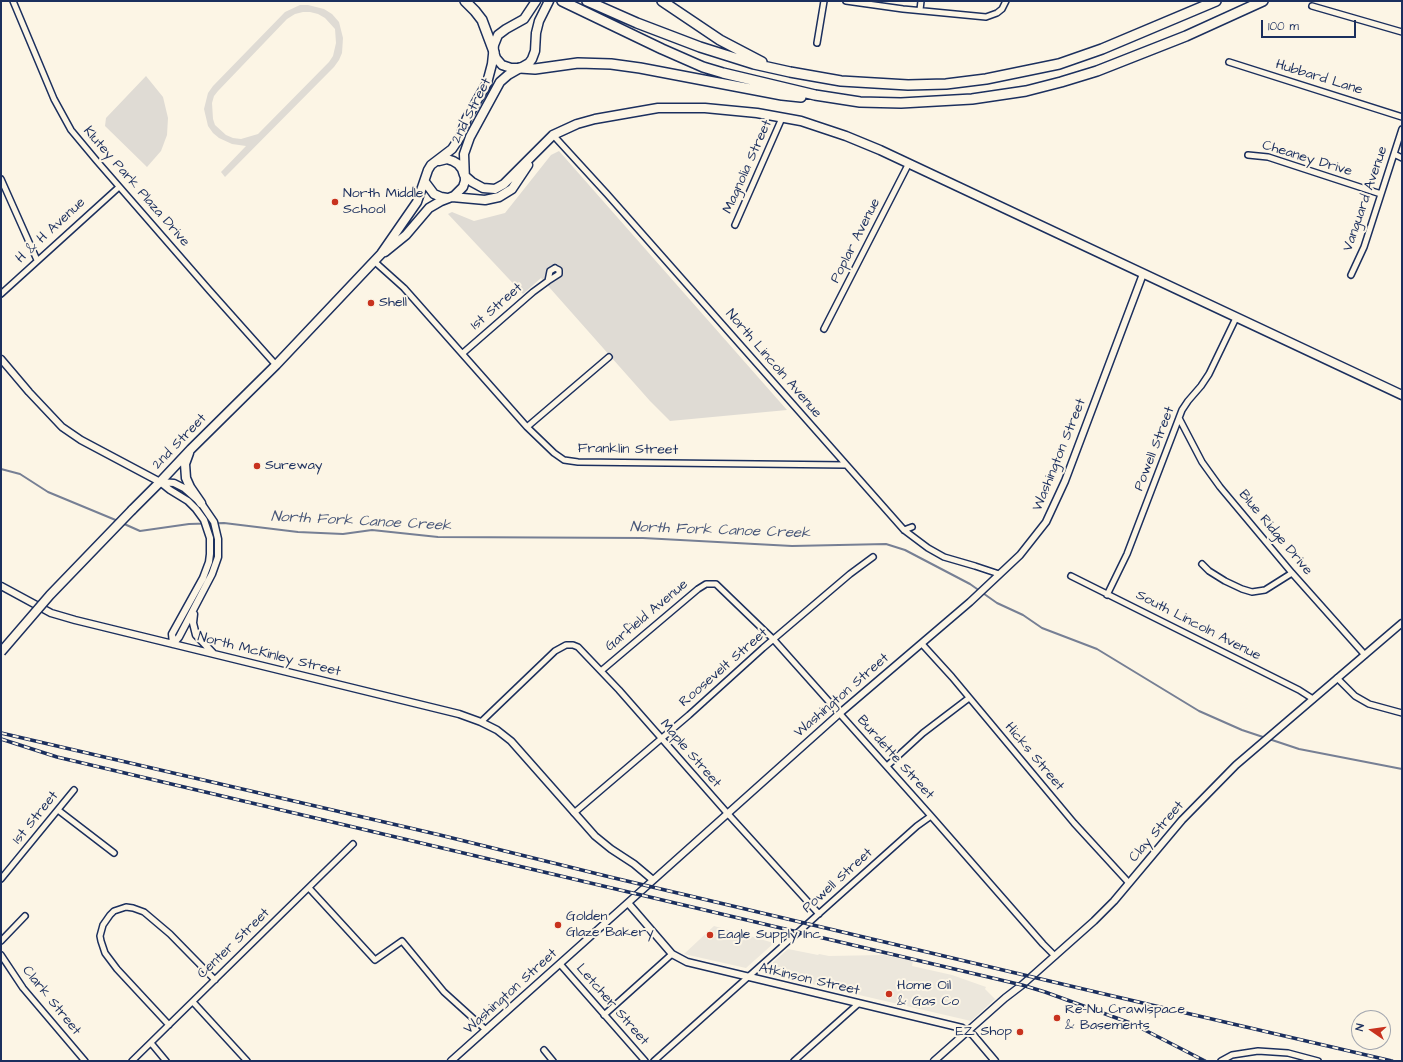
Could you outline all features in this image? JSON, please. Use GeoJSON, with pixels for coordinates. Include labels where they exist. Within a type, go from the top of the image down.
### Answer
{"type":"FeatureCollection","features":[{"type":"Feature","properties":{"kind":"highway"},"geometry":{"type":"LineString","coordinates":[[465,1],[482,20],[494,52]]}},
{"type":"Feature","properties":{"kind":"highway"},"geometry":{"type":"LineString","coordinates":[[562,1],[662,50],[703,66],[743,78],[815,95],[860,102]]}},
{"type":"Feature","properties":{"kind":"highway"},"geometry":{"type":"LineString","coordinates":[[587,1],[644,26],[700,47],[738,59],[801,74],[862,83],[908,85],[946,84],[1008,75],[1058,64],[1102,49],[1216,1]]}},
{"type":"Feature","properties":{"kind":"highway"},"geometry":{"type":"LineString","coordinates":[[662,1],[720,40],[745,54],[763,62],[801,74]]}},
{"type":"Feature","properties":{"kind":"highway"},"geometry":{"type":"LineString","coordinates":[[520,68],[535,69],[578,63],[611,64],[640,68],[782,95],[860,102],[901,103],[972,99],[1026,91],[1056,84],[1096,71],[1178,39],[1263,1]]}},
{"type":"Feature","properties":{"kind":"main road","name":"2nd Street"},"geometry":{"type":"LineString","coordinates":[[1,652],[50,595],[191,449],[276,365],[382,254],[417,202],[428,170],[452,149],[460,137],[467,118],[487,82],[498,35],[524,19],[536,1]]}},
{"type":"Feature","properties":{"kind":"main road","name":"2nd Street"},"geometry":{"type":"LineString","coordinates":[[464,175],[464,154],[470,138],[500,82],[508,75],[529,63],[534,55],[539,21],[549,1]]}},
{"type":"Feature","properties":{"kind":"main road","name":"2nd Street"},"geometry":{"type":"LineString","coordinates":[[494,52],[496,58],[502,65],[511,68],[520,68]]}},
{"type":"Feature","properties":{"kind":"main road"},"geometry":{"type":"LineString","coordinates":[[464,175],[483,188],[495,189],[504,184],[553,135],[568,128],[595,119],[658,108],[725,109],[801,121],[846,136],[909,163],[1402,395]]}},
{"type":"Feature","properties":{"kind":"main road"},"geometry":{"type":"LineString","coordinates":[[425,182],[434,194],[442,197],[486,200],[499,197],[512,189],[538,151]]}},
{"type":"Feature","properties":{"kind":"main road","name":"2nd Street"},"geometry":{"type":"LineString","coordinates":[[382,254],[406,235],[434,204],[459,192],[463,187],[465,181],[464,175],[458,164],[447,159],[439,161]]}},
{"type":"Feature","properties":{"kind":"main road"},"geometry":{"type":"LineString","coordinates":[[191,449],[185,464],[186,478],[201,507]]}},
{"type":"Feature","properties":{"kind":"street","name":"Klutey Park Plaza Drive"},"geometry":{"type":"LineString","coordinates":[[13,1],[59,110],[79,140],[276,365]]}},
{"type":"Feature","properties":{"kind":"street"},"geometry":{"type":"LineString","coordinates":[[817,43],[824,1]]}},
{"type":"Feature","properties":{"kind":"street"},"geometry":{"type":"LineString","coordinates":[[846,1],[986,17],[997,13],[1002,9],[1006,1]]}},
{"type":"Feature","properties":{"kind":"street"},"geometry":{"type":"LineString","coordinates":[[920,10],[921,1]]}},
{"type":"Feature","properties":{"kind":"street"},"geometry":{"type":"LineString","coordinates":[[1312,6],[1402,32]]}},
{"type":"Feature","properties":{"kind":"street","name":"Hubbard Lane"},"geometry":{"type":"LineString","coordinates":[[1229,62],[1402,117]]}},
{"type":"Feature","properties":{"kind":"street","name":"Magnolia Street"},"geometry":{"type":"LineString","coordinates":[[735,225],[782,118]]}},
{"type":"Feature","properties":{"kind":"street","name":"Vanguard Avenue"},"geometry":{"type":"LineString","coordinates":[[1351,275],[1364,247],[1402,129]]}},
{"type":"Feature","properties":{"kind":"street","name":"North Lincoln Avenue"},"geometry":{"type":"LineString","coordinates":[[553,135],[904,530],[928,548],[944,557],[999,574]]}},
{"type":"Feature","properties":{"kind":"street"},"geometry":{"type":"LineString","coordinates":[[1394,154],[1402,158]]}},
{"type":"Feature","properties":{"kind":"street","name":"Cheaney Drive"},"geometry":{"type":"LineString","coordinates":[[1248,155],[1268,157],[1381,194]]}},
{"type":"Feature","properties":{"kind":"street","name":"Poplar Avenue"},"geometry":{"type":"LineString","coordinates":[[824,329],[909,163]]}},
{"type":"Feature","properties":{"kind":"street"},"geometry":{"type":"LineString","coordinates":[[1,179],[37,260]]}},
{"type":"Feature","properties":{"kind":"street","name":"H & H Avenue"},"geometry":{"type":"LineString","coordinates":[[1,294],[119,186]]}},
{"type":"Feature","properties":{"kind":"street","name":"Franklin Street"},"geometry":{"type":"LineString","coordinates":[[375,262],[404,288],[527,427],[554,453],[564,460],[571,462],[846,466]]}},
{"type":"Feature","properties":{"kind":"street","name":"Washington Street"},"geometry":{"type":"LineString","coordinates":[[451,1061],[840,713],[970,602],[1020,555],[1046,522],[1071,466],[1143,274]]}},
{"type":"Feature","properties":{"kind":"street","name":"1st Street"},"geometry":{"type":"LineString","coordinates":[[463,353],[533,292],[548,281]]}},
{"type":"Feature","properties":{"kind":"street","name":"Powell Street"},"geometry":{"type":"LineString","coordinates":[[1107,595],[1127,554],[1184,405],[1201,386],[1209,374],[1236,318]]}},
{"type":"Feature","properties":{"kind":"street"},"geometry":{"type":"LineString","coordinates":[[527,427],[609,357]]}},
{"type":"Feature","properties":{"kind":"street"},"geometry":{"type":"LineString","coordinates":[[1,359],[62,427],[81,440],[160,482],[174,483],[184,488],[214,522],[219,548],[216,565],[195,609],[179,637],[173,644]]}},
{"type":"Feature","properties":{"kind":"street","name":"Blue Ridge Drive"},"geometry":{"type":"LineString","coordinates":[[1179,418],[1186,434],[1210,474],[1292,573],[1365,655]]}},
{"type":"Feature","properties":{"kind":"street"},"geometry":{"type":"LineString","coordinates":[[173,644],[172,634],[206,570],[210,554],[210,538],[201,507]]}},
{"type":"Feature","properties":{"kind":"street"},"geometry":{"type":"LineString","coordinates":[[904,530],[912,527]]}},
{"type":"Feature","properties":{"kind":"street","name":"Roosevelt Street"},"geometry":{"type":"LineString","coordinates":[[574,813],[850,574],[873,558]]}},
{"type":"Feature","properties":{"kind":"street"},"geometry":{"type":"LineString","coordinates":[[1202,564],[1209,571],[1225,581],[1252,592],[1265,590],[1292,573]]}},
{"type":"Feature","properties":{"kind":"street","name":"South Lincoln Avenue"},"geometry":{"type":"LineString","coordinates":[[1071,576],[1299,690],[1313,699]]}},
{"type":"Feature","properties":{"kind":"street","name":"Garfield Avenue"},"geometry":{"type":"LineString","coordinates":[[601,671],[698,589],[706,584],[711,584]]}},
{"type":"Feature","properties":{"kind":"street","name":"Burdette Street"},"geometry":{"type":"LineString","coordinates":[[711,584],[716,584],[774,640],[1055,956]]}},
{"type":"Feature","properties":{"kind":"street","name":"North McKinley Street"},"geometry":{"type":"LineString","coordinates":[[1,586],[51,613],[95,626],[459,714],[482,722],[497,730],[512,741],[595,836],[654,880]]}},
{"type":"Feature","properties":{"kind":"street"},"geometry":{"type":"LineString","coordinates":[[195,609],[193,616],[194,629],[199,639],[214,654]]}},
{"type":"Feature","properties":{"kind":"street","name":"Clay Street"},"geometry":{"type":"LineString","coordinates":[[934,1061],[1094,921],[1129,883],[1182,820],[1236,765],[1402,623]]}},
{"type":"Feature","properties":{"kind":"street","name":"Maple Street"},"geometry":{"type":"LineString","coordinates":[[482,722],[555,651],[568,644],[578,648],[601,671],[728,814],[820,914]]}},
{"type":"Feature","properties":{"kind":"street","name":"Hicks Street"},"geometry":{"type":"LineString","coordinates":[[922,644],[952,677],[1074,823],[1129,883]]}},
{"type":"Feature","properties":{"kind":"street"},"geometry":{"type":"LineString","coordinates":[[1337,678],[1355,696],[1369,704],[1402,713]]}},
{"type":"Feature","properties":{"kind":"street"},"geometry":{"type":"LineString","coordinates":[[887,766],[923,733],[969,698]]}},
{"type":"Feature","properties":{"kind":"street","name":"1st Street"},"geometry":{"type":"LineString","coordinates":[[1,879],[74,790]]}},
{"type":"Feature","properties":{"kind":"street"},"geometry":{"type":"LineString","coordinates":[[58,810],[114,853]]}},
{"type":"Feature","properties":{"kind":"street","name":"Powell Street"},"geometry":{"type":"LineString","coordinates":[[654,1061],[917,826],[931,816]]}},
{"type":"Feature","properties":{"kind":"street","name":"Center Street"},"geometry":{"type":"LineString","coordinates":[[132,1061],[353,844]]}},
{"type":"Feature","properties":{"kind":"street"},"geometry":{"type":"LineString","coordinates":[[309,888],[375,960],[402,940],[444,992],[486,1030]]}},
{"type":"Feature","properties":{"kind":"street","name":"Atkinson Street"},"geometry":{"type":"LineString","coordinates":[[628,903],[672,954],[687,962],[747,978],[962,1028],[973,1035],[995,1061]]}},
{"type":"Feature","properties":{"kind":"street"},"geometry":{"type":"LineString","coordinates":[[169,1025],[117,969],[102,947],[100,936],[103,924],[114,911],[126,907],[144,912],[170,934],[215,980]]}},
{"type":"Feature","properties":{"kind":"street"},"geometry":{"type":"LineString","coordinates":[[1,940],[25,916]]}},
{"type":"Feature","properties":{"kind":"street"},"geometry":{"type":"LineString","coordinates":[[604,1015],[672,954]]}},
{"type":"Feature","properties":{"kind":"street","name":"Clark Street"},"geometry":{"type":"LineString","coordinates":[[1,955],[23,988],[84,1061]]}},
{"type":"Feature","properties":{"kind":"street","name":"Letcher Street"},"geometry":{"type":"LineString","coordinates":[[560,964],[645,1061]]}},
{"type":"Feature","properties":{"kind":"street"},"geometry":{"type":"LineString","coordinates":[[193,1002],[247,1061]]}},
{"type":"Feature","properties":{"kind":"street"},"geometry":{"type":"LineString","coordinates":[[794,1061],[858,1004]]}},
{"type":"Feature","properties":{"kind":"street"},"geometry":{"type":"LineString","coordinates":[[151,1043],[166,1061]]}},
{"type":"Feature","properties":{"kind":"street"},"geometry":{"type":"LineString","coordinates":[[544,1050],[553,1061]]}},
{"type":"Feature","properties":{"kind":"street"},"geometry":{"type":"LineString","coordinates":[[1221,1061],[1232,1055],[1258,1051],[1288,1053],[1318,1061]]}},
{"type":"Feature","properties":{"kind":"shaded area"},"geometry":{"type":"Polygon","coordinates":[[[300,5],[308,5],[324,9],[332,14],[339,22],[343,38],[342,53],[334,67],[225,177],[221,172],[246,146],[232,144],[219,138],[213,133],[208,126],[204,109],[208,93],[285,12],[300,5]],[[310,12],[295,14],[287,19],[214,96],[212,103],[213,119],[215,125],[226,135],[241,139],[258,134],[329,62],[333,56],[336,43],[335,29],[325,18],[310,12]]]}},
{"type":"Feature","properties":{"kind":"shaded area"},"geometry":{"type":"Polygon","coordinates":[[[146,76],[163,97],[168,118],[167,135],[161,151],[147,167],[105,126],[106,118],[146,76]]]}},
{"type":"Feature","properties":{"kind":"shaded area"},"geometry":{"type":"Polygon","coordinates":[[[559,151],[787,410],[670,421],[650,401],[541,278],[523,294],[448,214],[452,212],[474,221],[505,213],[551,155],[559,151]]]}},
{"type":"Feature","properties":{"kind":"shaded area"},"geometry":{"type":"Polygon","coordinates":[[[714,926],[774,943],[746,968],[684,954],[714,926]]]}},
{"type":"Feature","properties":{"kind":"shaded area"},"geometry":{"type":"Polygon","coordinates":[[[788,949],[829,956],[883,955],[913,961],[912,966],[952,975],[986,987],[985,989],[995,999],[971,1021],[769,974],[768,967],[788,949]]]}},
{"type":"Feature","properties":{"kind":"waterway","name":"North Fork Canoe Creek"},"geometry":{"type":"LineString","coordinates":[[1,469],[20,474],[48,492],[118,521]]}},
{"type":"Feature","properties":{"kind":"waterway","name":"North Fork Canoe Creek"},"geometry":{"type":"LineString","coordinates":[[122,523],[140,531],[189,524],[224,523],[298,532],[343,534],[372,530],[438,537],[643,538],[792,546],[886,544],[905,550],[970,584],[997,603],[1023,615],[1042,628],[1097,649],[1199,711],[1242,730],[1299,749],[1402,769]]}},
{"type":"Feature","properties":{"kind":"railway"},"geometry":{"type":"LineString","coordinates":[[1,733],[440,835],[610,877],[1392,1061]]}},
{"type":"Feature","properties":{"kind":"railway"},"geometry":{"type":"LineString","coordinates":[[1,739],[57,757],[1022,985],[1133,1024],[1205,1061]]}},
{"type":"Feature","properties":{"kind":"place","name":"North Middle School"},"geometry":{"type":"Point","coordinates":[335,202]}},
{"type":"Feature","properties":{"kind":"place","name":"Shell"},"geometry":{"type":"Point","coordinates":[371,303]}},
{"type":"Feature","properties":{"kind":"place","name":"Sureway"},"geometry":{"type":"Point","coordinates":[257,466]}},
{"type":"Feature","properties":{"kind":"place","name":"Golden Glaze Bakery"},"geometry":{"type":"Point","coordinates":[558,925]}},
{"type":"Feature","properties":{"kind":"place","name":"Eagle Supply Inc"},"geometry":{"type":"Point","coordinates":[710,935]}},
{"type":"Feature","properties":{"kind":"place","name":"Home Oil & Gas Co"},"geometry":{"type":"Point","coordinates":[889,994]}},
{"type":"Feature","properties":{"kind":"place","name":"Re-Nu Crawlspace & Basements"},"geometry":{"type":"Point","coordinates":[1057,1018]}},
{"type":"Feature","properties":{"kind":"place","name":"EZ Shop"},"geometry":{"type":"Point","coordinates":[1020,1032]}}]}
